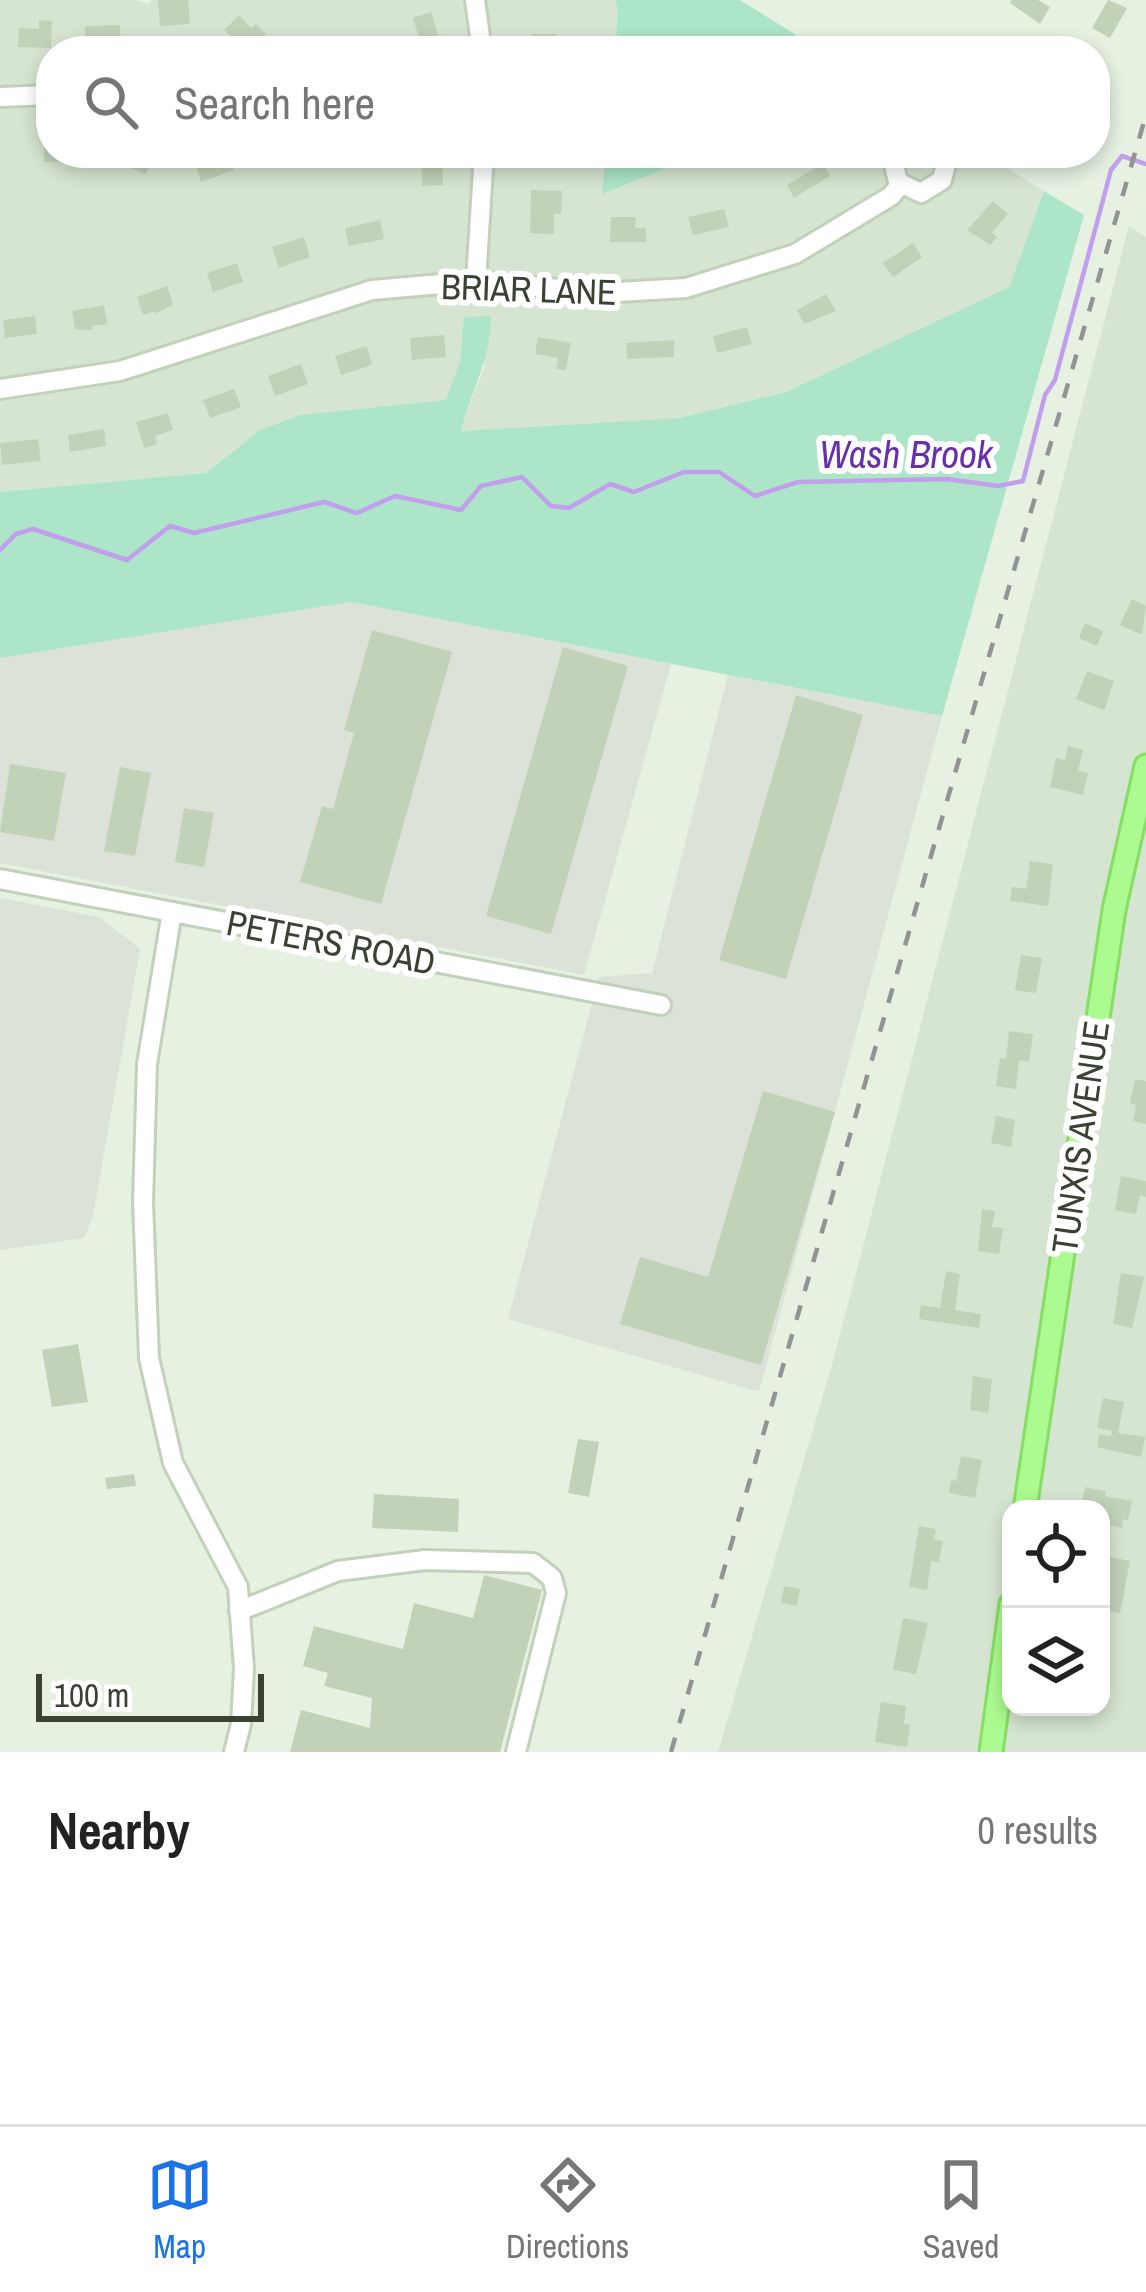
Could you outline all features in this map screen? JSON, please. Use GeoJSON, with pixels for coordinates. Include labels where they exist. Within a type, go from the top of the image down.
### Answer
{"type":"FeatureCollection","features":[{"type":"Feature","properties":{"kind":"main road","name":"TUNXIS AVENUE"},"geometry":{"type":"LineString","coordinates":[[1026,1500],[1114,910],[1146,766]]}},
{"type":"Feature","properties":{"kind":"main road"},"geometry":{"type":"LineString","coordinates":[[992,1752],[1010,1608]]}},
{"type":"Feature","properties":{"kind":"street"},"geometry":{"type":"LineString","coordinates":[[475,0],[480,36]]}},
{"type":"Feature","properties":{"kind":"street"},"geometry":{"type":"LineString","coordinates":[[0,97],[36,96]]}},
{"type":"Feature","properties":{"kind":"street"},"geometry":{"type":"LineString","coordinates":[[476,281],[483,168]]}},
{"type":"Feature","properties":{"kind":"street"},"geometry":{"type":"LineString","coordinates":[[895,168],[901,184]]}},
{"type":"Feature","properties":{"kind":"street","name":"BRIAR LANE"},"geometry":{"type":"LineString","coordinates":[[0,389],[120,371],[372,290],[476,281],[599,293],[686,288],[796,254],[891,196],[901,184],[921,193],[937,187],[945,168]]}},
{"type":"Feature","properties":{"kind":"street","name":"PETERS ROAD"},"geometry":{"type":"LineString","coordinates":[[0,879],[661,1005]]}},
{"type":"Feature","properties":{"kind":"street"},"geometry":{"type":"LineString","coordinates":[[172,912],[147,1064],[143,1202],[148,1358],[173,1463],[238,1586],[244,1669],[241,1724],[234,1752]]}},
{"type":"Feature","properties":{"kind":"street"},"geometry":{"type":"LineString","coordinates":[[239,1611],[338,1571],[425,1559],[533,1562],[552,1578],[556,1593],[517,1752]]}},
{"type":"Feature","properties":{"kind":"shaded area"},"geometry":{"type":"Polygon","coordinates":[[[0,0],[135,0],[147,4],[152,0],[615,0],[618,10],[616,36],[36,36],[36,168],[604,168],[602,193],[666,168],[1007,168],[1044,191],[1009,287],[786,392],[679,418],[460,431],[485,365],[464,318],[460,361],[447,400],[300,415],[260,430],[206,473],[0,492],[0,0]]]}},
{"type":"Feature","properties":{"kind":"shaded area"},"geometry":{"type":"Polygon","coordinates":[[[1129,226],[1146,237],[1146,1752],[718,1752],[833,1361],[1129,226]]]}},
{"type":"Feature","properties":{"kind":"shaded area"},"geometry":{"type":"Polygon","coordinates":[[[351,602],[671,664],[584,975],[0,863],[0,658],[351,602]]]}},
{"type":"Feature","properties":{"kind":"shaded area"},"geometry":{"type":"Polygon","coordinates":[[[728,675],[942,716],[759,1392],[508,1319],[599,977],[652,973],[728,675]]]}},
{"type":"Feature","properties":{"kind":"shaded area"},"geometry":{"type":"Polygon","coordinates":[[[0,898],[99,917],[140,949],[93,1216],[84,1238],[0,1250],[0,898]]]}},
{"type":"Feature","properties":{"kind":"green space"},"geometry":{"type":"Polygon","coordinates":[[[615,0],[740,0],[798,36],[616,36],[615,0]]]}},
{"type":"Feature","properties":{"kind":"green space"},"geometry":{"type":"Polygon","coordinates":[[[605,168],[667,168],[602,194],[605,168]]]}},
{"type":"Feature","properties":{"kind":"green space"},"geometry":{"type":"Polygon","coordinates":[[[1044,191],[1084,215],[942,716],[351,602],[0,658],[0,492],[206,473],[260,430],[300,415],[446,400],[460,361],[464,317],[491,316],[484,361],[461,431],[679,418],[786,392],[1009,287],[1044,191]]]}},
{"type":"Feature","properties":{"kind":"building"},"geometry":{"type":"Polygon","coordinates":[[[158,0],[188,0],[190,24],[160,26],[158,0]]]}},
{"type":"Feature","properties":{"kind":"building"},"geometry":{"type":"Polygon","coordinates":[[[1012,0],[1038,0],[1050,7],[1040,24],[1012,0]]]}},
{"type":"Feature","properties":{"kind":"building"},"geometry":{"type":"Polygon","coordinates":[[[1108,0],[1127,8],[1110,38],[1092,28],[1108,0]]]}},
{"type":"Feature","properties":{"kind":"building"},"geometry":{"type":"Polygon","coordinates":[[[431,12],[438,36],[418,36],[413,18],[431,12]]]}},
{"type":"Feature","properties":{"kind":"building"},"geometry":{"type":"Polygon","coordinates":[[[239,15],[251,28],[256,24],[266,34],[231,36],[224,30],[239,15]]]}},
{"type":"Feature","properties":{"kind":"building"},"geometry":{"type":"Polygon","coordinates":[[[39,20],[52,21],[51,36],[36,36],[36,48],[18,47],[19,28],[39,29],[39,20]]]}},
{"type":"Feature","properties":{"kind":"building"},"geometry":{"type":"Polygon","coordinates":[[[120,25],[120,36],[85,36],[85,26],[120,25]]]}},
{"type":"Feature","properties":{"kind":"building"},"geometry":{"type":"Polygon","coordinates":[[[197,168],[233,168],[234,170],[201,182],[197,168]]]}},
{"type":"Feature","properties":{"kind":"building"},"geometry":{"type":"Polygon","coordinates":[[[421,168],[442,168],[443,185],[422,186],[421,168]]]}},
{"type":"Feature","properties":{"kind":"building"},"geometry":{"type":"Polygon","coordinates":[[[815,168],[826,168],[830,176],[794,198],[787,185],[815,168]]]}},
{"type":"Feature","properties":{"kind":"building"},"geometry":{"type":"Polygon","coordinates":[[[531,190],[562,191],[561,214],[554,214],[554,234],[530,233],[531,190]]]}},
{"type":"Feature","properties":{"kind":"building"},"geometry":{"type":"Polygon","coordinates":[[[993,201],[1008,214],[992,232],[997,237],[990,245],[967,230],[993,201]]]}},
{"type":"Feature","properties":{"kind":"building"},"geometry":{"type":"Polygon","coordinates":[[[724,209],[729,227],[693,235],[688,217],[724,209]]]}},
{"type":"Feature","properties":{"kind":"building"},"geometry":{"type":"Polygon","coordinates":[[[611,217],[636,217],[635,228],[646,228],[646,242],[610,242],[611,217]]]}},
{"type":"Feature","properties":{"kind":"building"},"geometry":{"type":"Polygon","coordinates":[[[380,220],[384,239],[349,246],[345,228],[380,220]]]}},
{"type":"Feature","properties":{"kind":"building"},"geometry":{"type":"Polygon","coordinates":[[[304,237],[310,257],[279,268],[272,247],[304,237]]]}},
{"type":"Feature","properties":{"kind":"building"},"geometry":{"type":"Polygon","coordinates":[[[913,243],[922,257],[893,277],[883,263],[913,243]]]}},
{"type":"Feature","properties":{"kind":"building"},"geometry":{"type":"Polygon","coordinates":[[[237,263],[243,282],[213,292],[207,273],[237,263]]]}},
{"type":"Feature","properties":{"kind":"building"},"geometry":{"type":"Polygon","coordinates":[[[167,286],[173,304],[143,315],[137,297],[167,286]]]}},
{"type":"Feature","properties":{"kind":"building"},"geometry":{"type":"Polygon","coordinates":[[[826,294],[836,311],[804,324],[797,310],[826,294]]]}},
{"type":"Feature","properties":{"kind":"building"},"geometry":{"type":"Polygon","coordinates":[[[104,305],[107,324],[92,326],[93,330],[75,329],[72,311],[104,305]]]}},
{"type":"Feature","properties":{"kind":"building"},"geometry":{"type":"Polygon","coordinates":[[[35,316],[37,334],[5,338],[3,320],[35,316]]]}},
{"type":"Feature","properties":{"kind":"building"},"geometry":{"type":"Polygon","coordinates":[[[747,327],[752,344],[717,353],[713,336],[747,327]]]}},
{"type":"Feature","properties":{"kind":"building"},"geometry":{"type":"Polygon","coordinates":[[[444,335],[446,357],[412,360],[410,338],[444,335]]]}},
{"type":"Feature","properties":{"kind":"building"},"geometry":{"type":"Polygon","coordinates":[[[538,337],[571,343],[566,370],[556,369],[558,358],[535,354],[538,337]]]}},
{"type":"Feature","properties":{"kind":"building"},"geometry":{"type":"Polygon","coordinates":[[[674,340],[674,357],[627,359],[626,343],[674,340]]]}},
{"type":"Feature","properties":{"kind":"building"},"geometry":{"type":"Polygon","coordinates":[[[367,346],[372,365],[341,375],[335,356],[367,346]]]}},
{"type":"Feature","properties":{"kind":"building"},"geometry":{"type":"Polygon","coordinates":[[[301,364],[308,384],[275,396],[268,376],[301,364]]]}},
{"type":"Feature","properties":{"kind":"building"},"geometry":{"type":"Polygon","coordinates":[[[234,389],[241,407],[210,418],[203,400],[234,389]]]}},
{"type":"Feature","properties":{"kind":"building"},"geometry":{"type":"Polygon","coordinates":[[[168,413],[173,430],[155,436],[157,444],[144,448],[136,422],[168,413]]]}},
{"type":"Feature","properties":{"kind":"building"},"geometry":{"type":"Polygon","coordinates":[[[104,429],[106,446],[70,452],[68,435],[104,429]]]}},
{"type":"Feature","properties":{"kind":"building"},"geometry":{"type":"Polygon","coordinates":[[[38,439],[41,461],[2,465],[0,443],[38,439]]]}},
{"type":"Feature","properties":{"kind":"building"},"geometry":{"type":"Polygon","coordinates":[[[1132,599],[1146,606],[1142,635],[1120,625],[1132,599]]]}},
{"type":"Feature","properties":{"kind":"building"},"geometry":{"type":"Polygon","coordinates":[[[1085,623],[1103,631],[1097,646],[1079,638],[1085,623]]]}},
{"type":"Feature","properties":{"kind":"building"},"geometry":{"type":"Polygon","coordinates":[[[372,630],[452,652],[381,904],[300,882],[322,806],[333,809],[354,733],[344,730],[372,630]]]}},
{"type":"Feature","properties":{"kind":"building"},"geometry":{"type":"Polygon","coordinates":[[[563,647],[628,666],[551,934],[486,916],[563,647]]]}},
{"type":"Feature","properties":{"kind":"building"},"geometry":{"type":"Polygon","coordinates":[[[1087,671],[1114,681],[1104,710],[1076,699],[1087,671]]]}},
{"type":"Feature","properties":{"kind":"building"},"geometry":{"type":"Polygon","coordinates":[[[796,695],[863,715],[786,979],[719,960],[796,695]]]}},
{"type":"Feature","properties":{"kind":"building"},"geometry":{"type":"Polygon","coordinates":[[[1068,746],[1083,750],[1078,771],[1088,773],[1083,795],[1050,787],[1056,758],[1065,760],[1068,746]]]}},
{"type":"Feature","properties":{"kind":"building"},"geometry":{"type":"Polygon","coordinates":[[[10,764],[66,773],[54,841],[0,832],[10,764]]]}},
{"type":"Feature","properties":{"kind":"building"},"geometry":{"type":"Polygon","coordinates":[[[120,767],[151,773],[135,856],[104,851],[120,767]]]}},
{"type":"Feature","properties":{"kind":"building"},"geometry":{"type":"Polygon","coordinates":[[[184,808],[214,813],[204,867],[175,862],[184,808]]]}},
{"type":"Feature","properties":{"kind":"building"},"geometry":{"type":"Polygon","coordinates":[[[1030,861],[1053,864],[1048,906],[1010,901],[1012,887],[1026,889],[1030,861]]]}},
{"type":"Feature","properties":{"kind":"building"},"geometry":{"type":"Polygon","coordinates":[[[1021,955],[1042,958],[1036,993],[1015,990],[1021,955]]]}},
{"type":"Feature","properties":{"kind":"building"},"geometry":{"type":"Polygon","coordinates":[[[1009,1031],[1033,1034],[1029,1062],[1019,1060],[1016,1089],[996,1086],[1009,1031]]]}},
{"type":"Feature","properties":{"kind":"building"},"geometry":{"type":"Polygon","coordinates":[[[1135,1079],[1146,1081],[1146,1124],[1133,1121],[1136,1105],[1130,1103],[1135,1079]]]}},
{"type":"Feature","properties":{"kind":"building"},"geometry":{"type":"Polygon","coordinates":[[[763,1091],[835,1112],[761,1365],[620,1324],[640,1257],[708,1277],[763,1091]]]}},
{"type":"Feature","properties":{"kind":"building"},"geometry":{"type":"Polygon","coordinates":[[[996,1116],[1015,1120],[1011,1147],[991,1143],[996,1116]]]}},
{"type":"Feature","properties":{"kind":"building"},"geometry":{"type":"Polygon","coordinates":[[[1121,1176],[1146,1181],[1146,1197],[1140,1195],[1136,1214],[1115,1210],[1121,1176]]]}},
{"type":"Feature","properties":{"kind":"building"},"geometry":{"type":"Polygon","coordinates":[[[982,1209],[995,1211],[992,1227],[1003,1228],[999,1254],[978,1251],[982,1209]]]}},
{"type":"Feature","properties":{"kind":"building"},"geometry":{"type":"Polygon","coordinates":[[[946,1271],[960,1274],[955,1310],[981,1314],[979,1328],[919,1319],[921,1305],[940,1308],[946,1271]]]}},
{"type":"Feature","properties":{"kind":"building"},"geometry":{"type":"Polygon","coordinates":[[[1121,1273],[1144,1277],[1132,1328],[1113,1324],[1121,1273]]]}},
{"type":"Feature","properties":{"kind":"building"},"geometry":{"type":"Polygon","coordinates":[[[78,1344],[88,1402],[52,1407],[42,1350],[78,1344]]]}},
{"type":"Feature","properties":{"kind":"building"},"geometry":{"type":"Polygon","coordinates":[[[973,1376],[992,1379],[988,1413],[970,1410],[973,1376]]]}},
{"type":"Feature","properties":{"kind":"building"},"geometry":{"type":"Polygon","coordinates":[[[1103,1398],[1124,1402],[1118,1433],[1145,1437],[1141,1457],[1097,1447],[1099,1434],[1111,1436],[1112,1431],[1097,1428],[1103,1398]]]}},
{"type":"Feature","properties":{"kind":"building"},"geometry":{"type":"Polygon","coordinates":[[[578,1439],[599,1442],[589,1497],[568,1493],[578,1439]]]}},
{"type":"Feature","properties":{"kind":"building"},"geometry":{"type":"Polygon","coordinates":[[[961,1456],[982,1460],[975,1498],[949,1493],[961,1456]]]}},
{"type":"Feature","properties":{"kind":"building"},"geometry":{"type":"Polygon","coordinates":[[[134,1474],[136,1486],[107,1489],[105,1478],[134,1474]]]}},
{"type":"Feature","properties":{"kind":"building"},"geometry":{"type":"Polygon","coordinates":[[[1085,1487],[1132,1501],[1128,1520],[1123,1519],[1122,1528],[1110,1526],[1110,1500],[1083,1500],[1085,1487]]]}},
{"type":"Feature","properties":{"kind":"building"},"geometry":{"type":"Polygon","coordinates":[[[374,1494],[459,1499],[458,1532],[372,1528],[374,1494]]]}},
{"type":"Feature","properties":{"kind":"building"},"geometry":{"type":"Polygon","coordinates":[[[919,1526],[936,1529],[934,1540],[943,1541],[939,1562],[931,1561],[927,1590],[909,1587],[919,1526]]]}},
{"type":"Feature","properties":{"kind":"building"},"geometry":{"type":"Polygon","coordinates":[[[1110,1557],[1130,1561],[1120,1613],[1110,1611],[1110,1557]]]}},
{"type":"Feature","properties":{"kind":"building"},"geometry":{"type":"Polygon","coordinates":[[[484,1575],[542,1590],[500,1752],[290,1752],[301,1710],[370,1728],[372,1698],[324,1686],[328,1673],[303,1666],[314,1626],[403,1649],[414,1603],[473,1618],[484,1575]]]}},
{"type":"Feature","properties":{"kind":"building"},"geometry":{"type":"Polygon","coordinates":[[[784,1586],[800,1589],[797,1606],[781,1603],[784,1586]]]}},
{"type":"Feature","properties":{"kind":"building"},"geometry":{"type":"Polygon","coordinates":[[[903,1618],[928,1623],[916,1674],[893,1670],[903,1618]]]}},
{"type":"Feature","properties":{"kind":"building"},"geometry":{"type":"Polygon","coordinates":[[[881,1702],[906,1706],[907,1747],[875,1742],[881,1702]]]}},
{"type":"Feature","properties":{"kind":"waterway","name":"Wash Brook"},"geometry":{"type":"LineString","coordinates":[[0,550],[16,534],[33,529],[127,560],[170,526],[194,533],[324,502],[357,513],[395,496],[461,510],[481,486],[522,477],[551,506],[569,508],[610,484],[634,492],[684,472],[719,472],[755,496],[798,482],[947,479],[998,486],[1023,481],[1111,170],[1122,156],[1146,164]]}},
{"type":"Feature","properties":{"kind":"railway"},"geometry":{"type":"LineString","coordinates":[[671,1752],[1146,115]]}}]}
